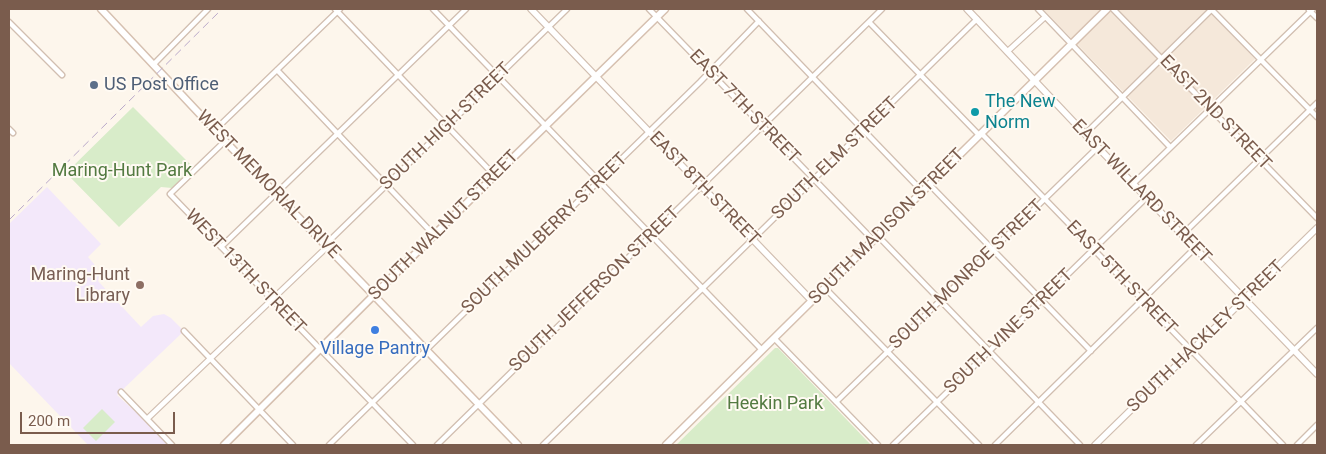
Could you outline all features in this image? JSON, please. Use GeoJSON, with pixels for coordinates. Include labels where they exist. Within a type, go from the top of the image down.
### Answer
{"type":"FeatureCollection","features":[{"type":"Feature","properties":{"kind":"main road","name":"WEST MEMORIAL DRIVE"},"geometry":{"type":"LineString","coordinates":[[101,9],[225,141],[518,445]]}},
{"type":"Feature","properties":{"kind":"main road","name":"SOUTH WALNUT STREET"},"geometry":{"type":"LineString","coordinates":[[224,445],[434,235],[665,9]]}},
{"type":"Feature","properties":{"kind":"main road","name":"SOUTH MADISON STREET"},"geometry":{"type":"LineString","coordinates":[[666,445],[1107,9]]}},
{"type":"Feature","properties":{"kind":"street"},"geometry":{"type":"LineString","coordinates":[[153,65],[208,9]]}},
{"type":"Feature","properties":{"kind":"street"},"geometry":{"type":"LineString","coordinates":[[433,9],[762,350]]}},
{"type":"Feature","properties":{"kind":"street"},"geometry":{"type":"LineString","coordinates":[[222,247],[466,9]]}},
{"type":"Feature","properties":{"kind":"street","name":"EAST 8TH STREET"},"geometry":{"type":"LineString","coordinates":[[531,9],[812,301]]}},
{"type":"Feature","properties":{"kind":"street","name":"SOUTH HIGH STREET"},"geometry":{"type":"LineString","coordinates":[[147,419],[272,300],[386,185],[567,9]]}},
{"type":"Feature","properties":{"kind":"street","name":"EAST 7TH STREET"},"geometry":{"type":"LineString","coordinates":[[649,9],[814,180],[940,301],[1080,445]]}},
{"type":"Feature","properties":{"kind":"street"},"geometry":{"type":"LineString","coordinates":[[747,9],[922,191]]}},
{"type":"Feature","properties":{"kind":"street","name":"SOUTH JEFFERSON STREET"},"geometry":{"type":"LineString","coordinates":[[436,445],[882,9]]}},
{"type":"Feature","properties":{"kind":"street","name":"EAST WILLARD STREET"},"geometry":{"type":"LineString","coordinates":[[967,9],[1146,198],[1317,374]]}},
{"type":"Feature","properties":{"kind":"street"},"geometry":{"type":"LineString","coordinates":[[1039,9],[1170,147]]}},
{"type":"Feature","properties":{"kind":"street","name":"EAST 2ND STREET"},"geometry":{"type":"LineString","coordinates":[[1113,9],[1317,218]]}},
{"type":"Feature","properties":{"kind":"street"},"geometry":{"type":"LineString","coordinates":[[1085,134],[1211,9],[1317,117]]}},
{"type":"Feature","properties":{"kind":"street"},"geometry":{"type":"LineString","coordinates":[[1134,184],[1261,60],[1310,9],[1317,18]]}},
{"type":"Feature","properties":{"kind":"street"},"geometry":{"type":"LineString","coordinates":[[215,130],[338,10],[495,176]]}},
{"type":"Feature","properties":{"kind":"street"},"geometry":{"type":"LineString","coordinates":[[1008,51],[1045,16]]}},
{"type":"Feature","properties":{"kind":"street","name":"SOUTH ELM STREET"},"geometry":{"type":"LineString","coordinates":[[543,445],[977,19]]}},
{"type":"Feature","properties":{"kind":"street","name":"SOUTH MULBERRY STREET"},"geometry":{"type":"LineString","coordinates":[[329,445],[600,182],[759,21]]}},
{"type":"Feature","properties":{"kind":"street"},"geometry":{"type":"LineString","coordinates":[[9,22],[62,75]]}},
{"type":"Feature","properties":{"kind":"street","name":"EAST 5TH STREET"},"geometry":{"type":"LineString","coordinates":[[869,22],[1283,445]]}},
{"type":"Feature","properties":{"kind":"street"},"geometry":{"type":"LineString","coordinates":[[277,70],[434,235]]}},
{"type":"Feature","properties":{"kind":"street"},"geometry":{"type":"LineString","coordinates":[[1182,235],[1317,103]]}},
{"type":"Feature","properties":{"kind":"street"},"geometry":{"type":"LineString","coordinates":[[9,129],[13,133]]}},
{"type":"Feature","properties":{"kind":"street","name":"WEST 13TH STREET"},"geometry":{"type":"LineString","coordinates":[[225,141],[170,194],[413,445]]}},
{"type":"Feature","properties":{"kind":"street","name":"SOUTH MONROE STREET"},"geometry":{"type":"LineString","coordinates":[[836,402],[1098,147]]}},
{"type":"Feature","properties":{"kind":"street"},"geometry":{"type":"LineString","coordinates":[[929,184],[1091,351]]}},
{"type":"Feature","properties":{"kind":"street","name":"SOUTH VINE STREET"},"geometry":{"type":"LineString","coordinates":[[893,445],[1146,198]]}},
{"type":"Feature","properties":{"kind":"street","name":"SOUTH HACKLEY STREET"},"geometry":{"type":"LineString","coordinates":[[1095,445],[1317,228]]}},
{"type":"Feature","properties":{"kind":"street"},"geometry":{"type":"LineString","coordinates":[[995,445],[1195,248]]}},
{"type":"Feature","properties":{"kind":"street"},"geometry":{"type":"LineString","coordinates":[[826,288],[979,445]]}},
{"type":"Feature","properties":{"kind":"street"},"geometry":{"type":"LineString","coordinates":[[1196,445],[1317,328]]}},
{"type":"Feature","properties":{"kind":"street"},"geometry":{"type":"LineString","coordinates":[[184,331],[293,445]]}},
{"type":"Feature","properties":{"kind":"street"},"geometry":{"type":"LineString","coordinates":[[774,338],[878,445]]}},
{"type":"Feature","properties":{"kind":"street"},"geometry":{"type":"LineString","coordinates":[[121,392],[172,445]]}},
{"type":"Feature","properties":{"kind":"street"},"geometry":{"type":"LineString","coordinates":[[1297,445],[1317,425]]}},
{"type":"Feature","properties":{"kind":"shaded area"},"geometry":{"type":"Polygon","coordinates":[[[1043,9],[1207,9],[1255,59],[1171,141],[1043,9]]]}},
{"type":"Feature","properties":{"kind":"shaded area"},"geometry":{"type":"Polygon","coordinates":[[[47,187],[101,244],[88,257],[94,264],[99,276],[98,281],[141,327],[153,316],[164,314],[184,331],[117,395],[170,443],[167,445],[88,445],[9,363],[9,224],[47,187]]]}},
{"type":"Feature","properties":{"kind":"green space","name":"Maring-Hunt Park"},"geometry":{"type":"Polygon","coordinates":[[[133,107],[193,167],[172,188],[161,187],[119,227],[66,173],[133,107]]]}},
{"type":"Feature","properties":{"kind":"green space","name":"Heekin Park"},"geometry":{"type":"Polygon","coordinates":[[[775,348],[778,348],[871,445],[676,445],[775,348]]]}},
{"type":"Feature","properties":{"kind":"green space"},"geometry":{"type":"Polygon","coordinates":[[[102,409],[115,422],[96,441],[83,428],[102,409]]]}},
{"type":"Feature","properties":{"kind":"railway"},"geometry":{"type":"LineString","coordinates":[[9,220],[222,9]]}},
{"type":"Feature","properties":{"kind":"place","name":"US Post Office"},"geometry":{"type":"Point","coordinates":[94,85]}},
{"type":"Feature","properties":{"kind":"place","name":"The New Norm"},"geometry":{"type":"Point","coordinates":[975,112]}},
{"type":"Feature","properties":{"kind":"place","name":"Maring-Hunt Library"},"geometry":{"type":"Point","coordinates":[140,285]}},
{"type":"Feature","properties":{"kind":"place","name":"Village Pantry"},"geometry":{"type":"Point","coordinates":[375,330]}}]}
